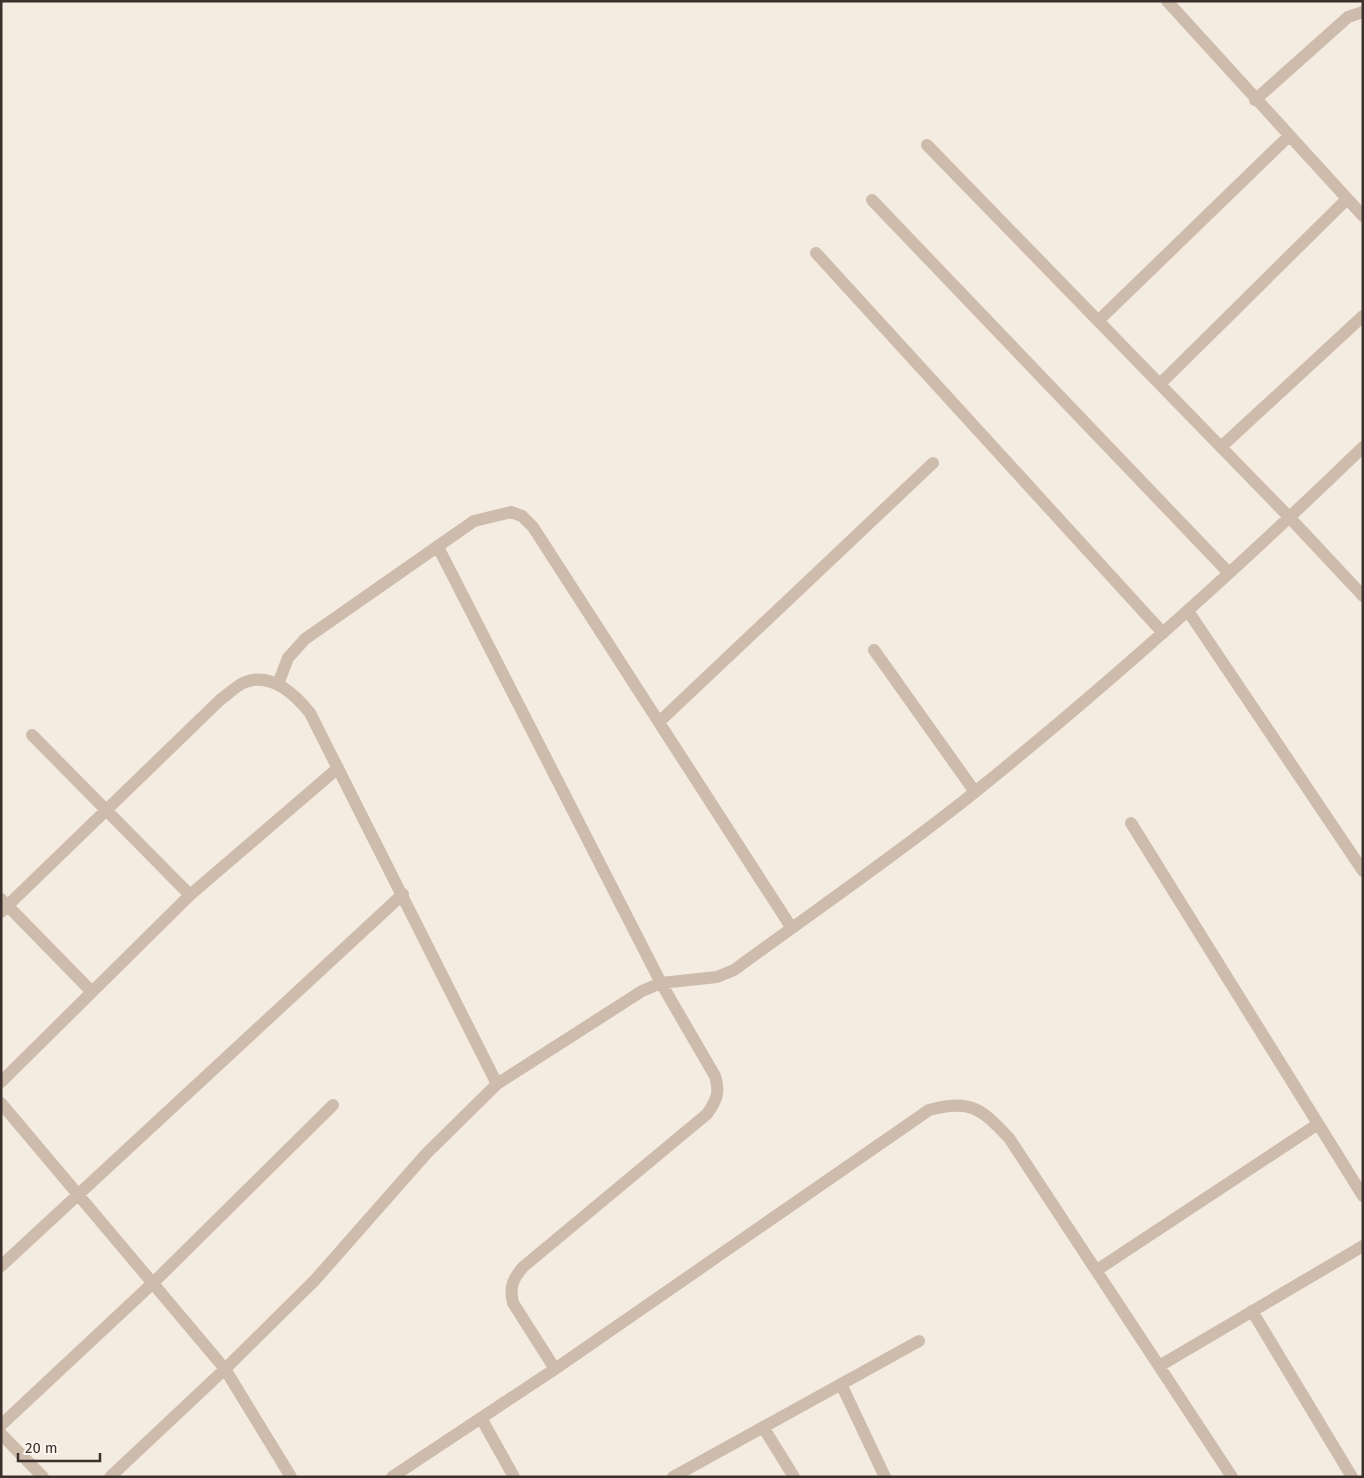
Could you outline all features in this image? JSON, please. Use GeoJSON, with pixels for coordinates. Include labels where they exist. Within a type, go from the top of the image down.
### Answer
{"type":"FeatureCollection","features":[{"type":"Feature","properties":{"kind":"street"},"geometry":{"type":"LineString","coordinates":[[1167,1],[1255,100],[1363,216]]}},
{"type":"Feature","properties":{"kind":"street"},"geometry":{"type":"LineString","coordinates":[[1255,100],[1348,17],[1363,12]]}},
{"type":"Feature","properties":{"kind":"street"},"geometry":{"type":"LineString","coordinates":[[1098,321],[1289,136]]}},
{"type":"Feature","properties":{"kind":"street"},"geometry":{"type":"LineString","coordinates":[[927,145],[1290,518],[1363,596]]}},
{"type":"Feature","properties":{"kind":"street"},"geometry":{"type":"LineString","coordinates":[[1160,384],[1347,199]]}},
{"type":"Feature","properties":{"kind":"street"},"geometry":{"type":"LineString","coordinates":[[872,200],[1229,573]]}},
{"type":"Feature","properties":{"kind":"street"},"geometry":{"type":"LineString","coordinates":[[816,253],[1163,633]]}},
{"type":"Feature","properties":{"kind":"street"},"geometry":{"type":"LineString","coordinates":[[1221,447],[1363,316]]}},
{"type":"Feature","properties":{"kind":"street"},"geometry":{"type":"LineString","coordinates":[[110,1477],[226,1369],[315,1280],[426,1154],[497,1084],[622,1002],[661,983],[717,977],[734,970],[975,792],[1188,611],[1290,518],[1363,447]]}},
{"type":"Feature","properties":{"kind":"street"},"geometry":{"type":"LineString","coordinates":[[660,722],[933,463]]}},
{"type":"Feature","properties":{"kind":"street"},"geometry":{"type":"LineString","coordinates":[[278,684],[288,658],[305,639],[438,548],[474,521],[511,512],[522,516],[533,527],[792,927]]}},
{"type":"Feature","properties":{"kind":"street"},"geometry":{"type":"LineString","coordinates":[[438,548],[661,983],[715,1076],[719,1088],[717,1101],[707,1114],[523,1267],[512,1280],[510,1292],[513,1303],[555,1369]]}},
{"type":"Feature","properties":{"kind":"street"},"geometry":{"type":"LineString","coordinates":[[1188,611],[1363,871]]}},
{"type":"Feature","properties":{"kind":"street"},"geometry":{"type":"LineString","coordinates":[[874,650],[975,792]]}},
{"type":"Feature","properties":{"kind":"street"},"geometry":{"type":"LineString","coordinates":[[92,992],[4,906],[107,810],[220,700],[242,683],[257,679],[278,684],[297,697],[310,713],[403,894],[497,1084]]}},
{"type":"Feature","properties":{"kind":"street"},"geometry":{"type":"LineString","coordinates":[[32,735],[190,895]]}},
{"type":"Feature","properties":{"kind":"street"},"geometry":{"type":"LineString","coordinates":[[1,1082],[190,895],[338,768]]}},
{"type":"Feature","properties":{"kind":"street"},"geometry":{"type":"LineString","coordinates":[[1131,823],[1363,1196]]}},
{"type":"Feature","properties":{"kind":"street"},"geometry":{"type":"LineString","coordinates":[[1,1266],[403,894]]}},
{"type":"Feature","properties":{"kind":"street"},"geometry":{"type":"LineString","coordinates":[[1,1103],[80,1193],[226,1369],[292,1477]]}},
{"type":"Feature","properties":{"kind":"street"},"geometry":{"type":"LineString","coordinates":[[1,1425],[154,1282],[333,1105]]}},
{"type":"Feature","properties":{"kind":"street"},"geometry":{"type":"LineString","coordinates":[[392,1477],[555,1369],[929,1110],[950,1105],[970,1106],[992,1119],[1009,1138],[1161,1365],[1232,1477]]}},
{"type":"Feature","properties":{"kind":"street"},"geometry":{"type":"LineString","coordinates":[[1097,1270],[1318,1124]]}},
{"type":"Feature","properties":{"kind":"street"},"geometry":{"type":"LineString","coordinates":[[1161,1365],[1363,1246]]}},
{"type":"Feature","properties":{"kind":"street"},"geometry":{"type":"LineString","coordinates":[[1252,1311],[1352,1477]]}},
{"type":"Feature","properties":{"kind":"street"},"geometry":{"type":"LineString","coordinates":[[673,1477],[919,1341]]}},
{"type":"Feature","properties":{"kind":"street"},"geometry":{"type":"LineString","coordinates":[[841,1384],[885,1477]]}},
{"type":"Feature","properties":{"kind":"street"},"geometry":{"type":"LineString","coordinates":[[481,1418],[514,1477]]}},
{"type":"Feature","properties":{"kind":"street"},"geometry":{"type":"LineString","coordinates":[[763,1427],[794,1477]]}},
{"type":"Feature","properties":{"kind":"street"},"geometry":{"type":"LineString","coordinates":[[1,1434],[44,1477]]}}]}
